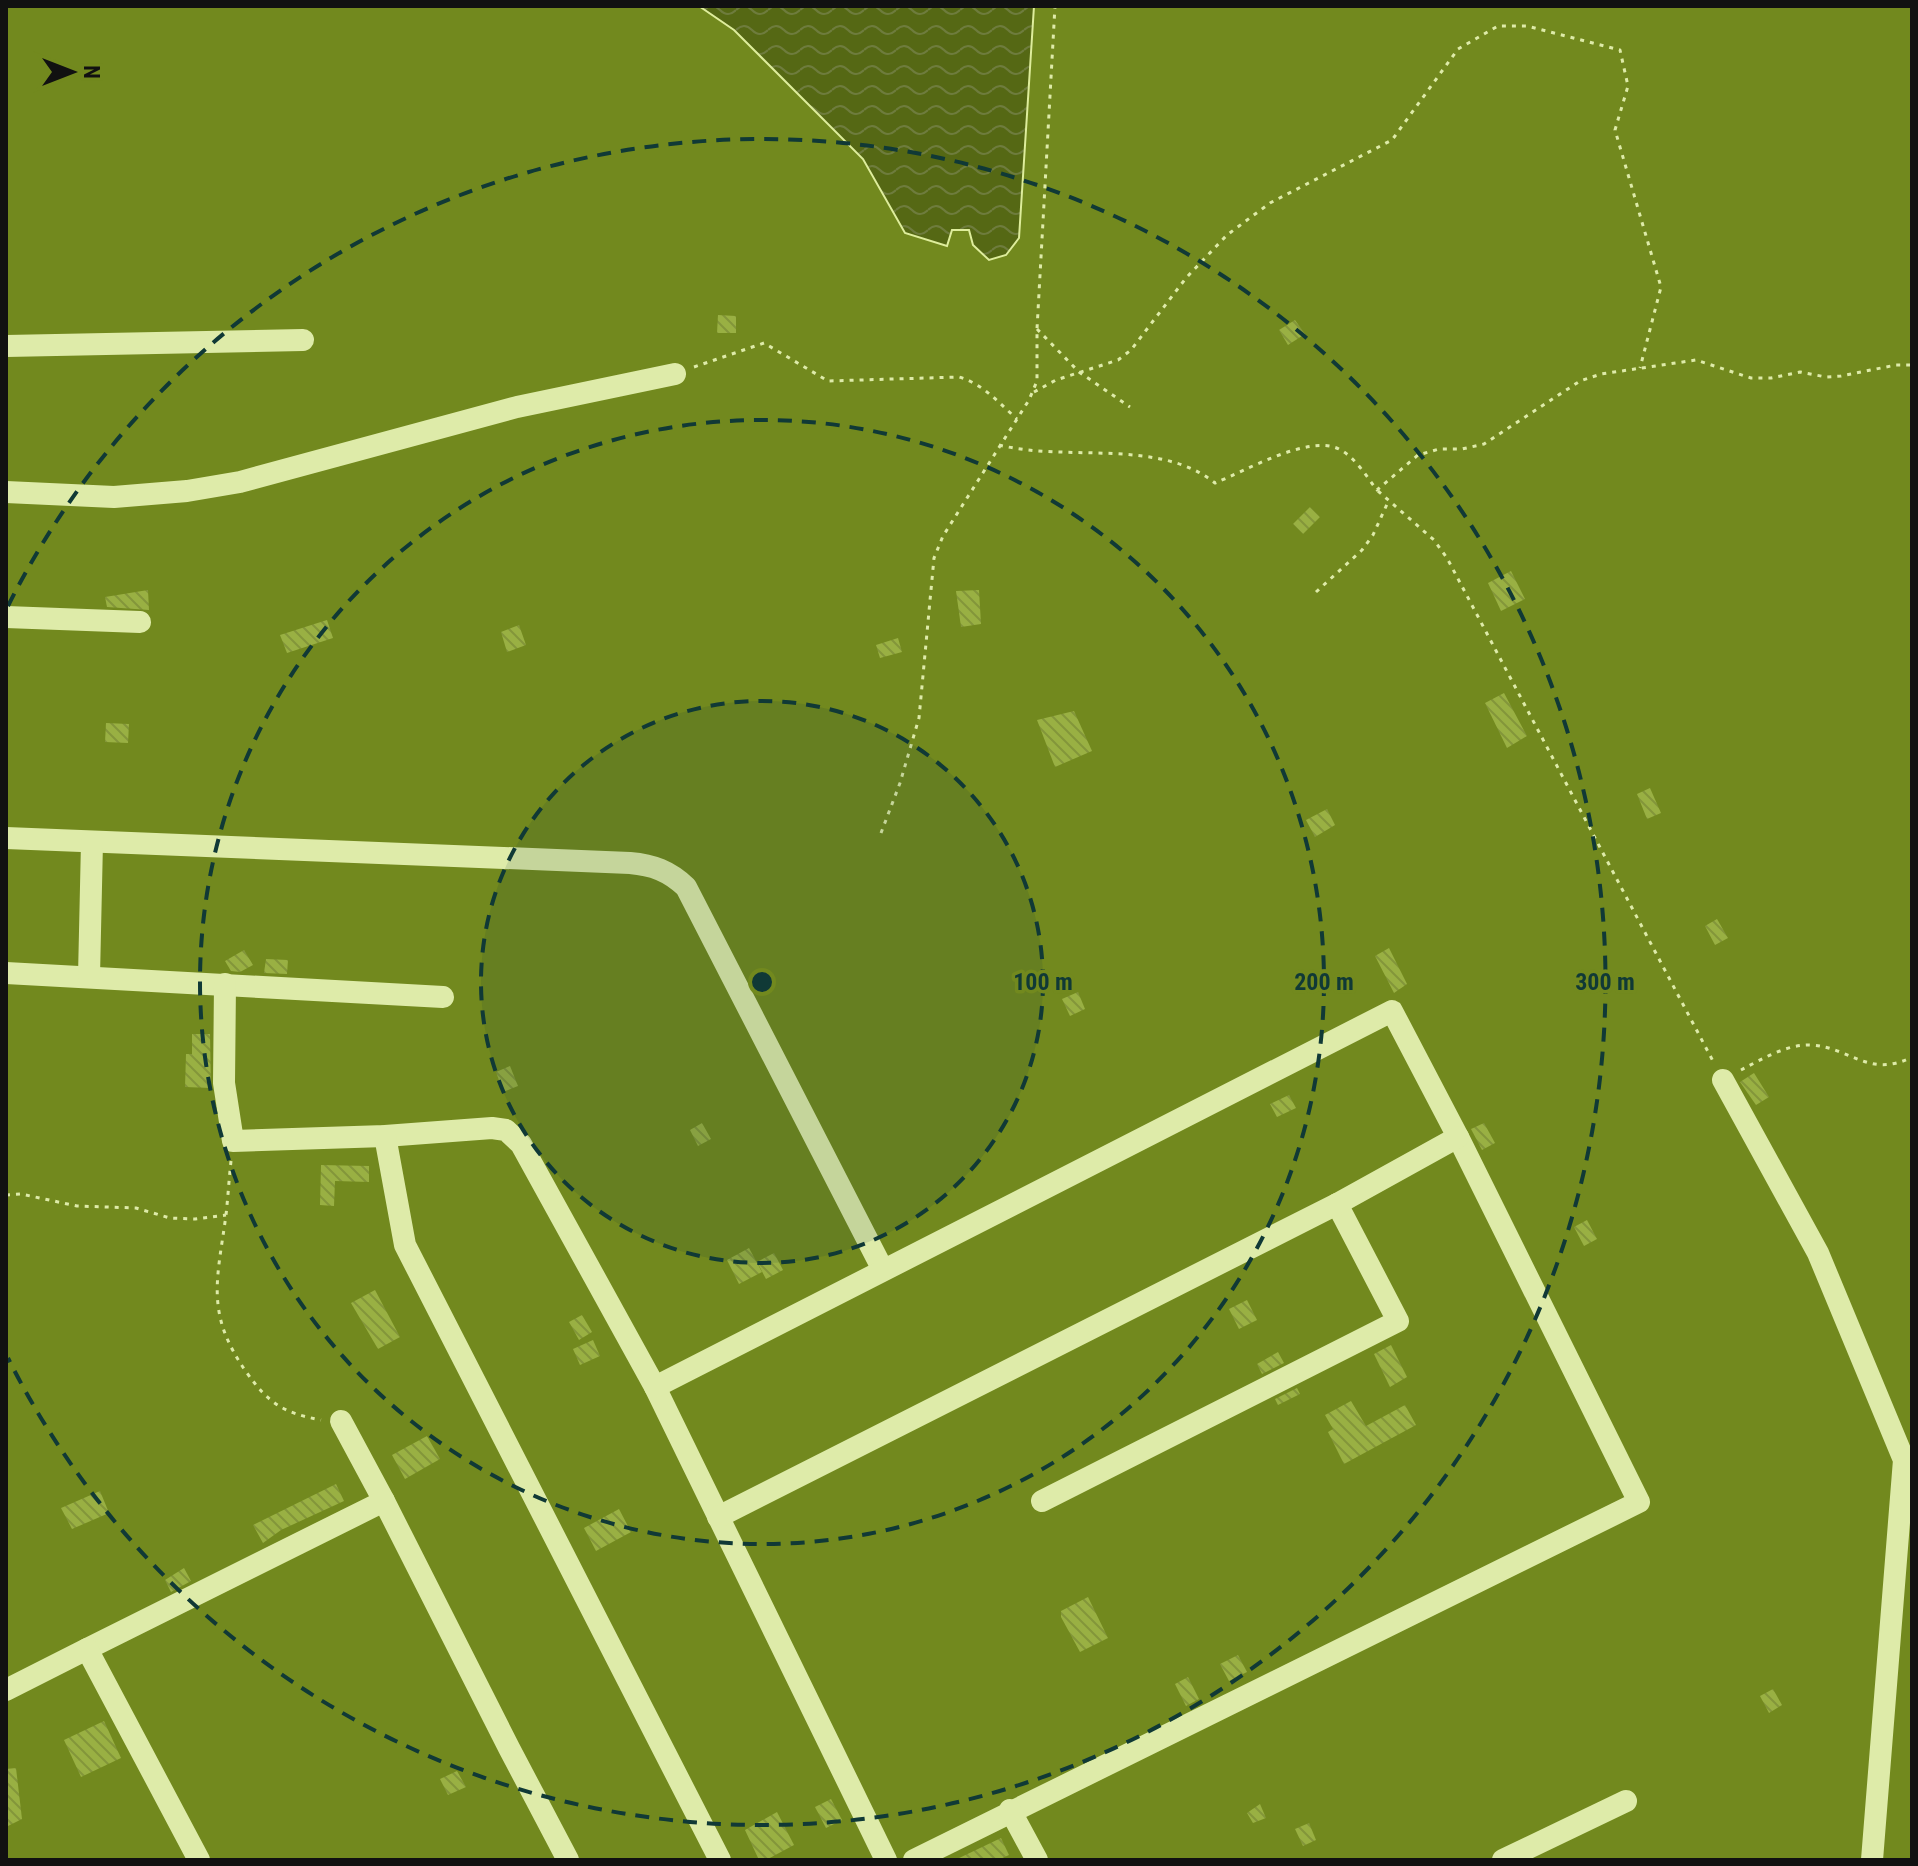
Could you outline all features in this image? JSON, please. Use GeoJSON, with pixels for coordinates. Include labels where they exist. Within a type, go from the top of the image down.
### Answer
{"type":"FeatureCollection","features":[{"type":"Feature","properties":{"kind":"street"},"geometry":{"type":"LineString","coordinates":[[6,346],[303,340]]}},
{"type":"Feature","properties":{"kind":"street"},"geometry":{"type":"LineString","coordinates":[[6,492],[114,497],[187,491],[240,482],[517,407],[675,374]]}},
{"type":"Feature","properties":{"kind":"street"},"geometry":{"type":"LineString","coordinates":[[6,617],[140,622]]}},
{"type":"Feature","properties":{"kind":"street"},"geometry":{"type":"LineString","coordinates":[[6,838],[630,863],[647,864],[663,870],[686,887],[883,1270]]}},
{"type":"Feature","properties":{"kind":"street"},"geometry":{"type":"LineString","coordinates":[[89,976],[92,842]]}},
{"type":"Feature","properties":{"kind":"street"},"geometry":{"type":"LineString","coordinates":[[6,973],[443,997]]}},
{"type":"Feature","properties":{"kind":"street"},"geometry":{"type":"LineString","coordinates":[[225,984],[224,1083],[233,1141],[385,1136],[492,1128],[506,1130],[517,1138],[655,1387],[886,1860]]}},
{"type":"Feature","properties":{"kind":"street"},"geometry":{"type":"LineString","coordinates":[[655,1387],[1392,1011],[1639,1502],[914,1860]]}},
{"type":"Feature","properties":{"kind":"street"},"geometry":{"type":"LineString","coordinates":[[1723,1080],[1818,1253],[1904,1460],[1872,1860]]}},
{"type":"Feature","properties":{"kind":"street"},"geometry":{"type":"LineString","coordinates":[[385,1136],[405,1245],[720,1860]]}},
{"type":"Feature","properties":{"kind":"street"},"geometry":{"type":"LineString","coordinates":[[718,1517],[1337,1204],[1458,1137]]}},
{"type":"Feature","properties":{"kind":"street"},"geometry":{"type":"LineString","coordinates":[[1042,1501],[1398,1321],[1337,1204]]}},
{"type":"Feature","properties":{"kind":"street"},"geometry":{"type":"LineString","coordinates":[[341,1421],[568,1860]]}},
{"type":"Feature","properties":{"kind":"street"},"geometry":{"type":"LineString","coordinates":[[6,1690],[384,1501]]}},
{"type":"Feature","properties":{"kind":"street"},"geometry":{"type":"LineString","coordinates":[[87,1649],[199,1860]]}},
{"type":"Feature","properties":{"kind":"street"},"geometry":{"type":"LineString","coordinates":[[1503,1860],[1626,1801]]}},
{"type":"Feature","properties":{"kind":"street"},"geometry":{"type":"LineString","coordinates":[[1010,1810],[1037,1860]]}},
{"type":"Feature","properties":{"kind":"path"},"geometry":{"type":"LineString","coordinates":[[881,833],[919,718],[934,558],[943,536],[1034,392],[1055,6]]}},
{"type":"Feature","properties":{"kind":"path"},"geometry":{"type":"LineString","coordinates":[[1034,392],[1079,372],[1118,360],[1131,350],[1186,278],[1227,235],[1270,203],[1392,140],[1458,49],[1498,26],[1527,26],[1620,50],[1628,86],[1615,130],[1661,287],[1640,368]]}},
{"type":"Feature","properties":{"kind":"path"},"geometry":{"type":"LineString","coordinates":[[1037,329],[1079,372],[1130,407]]}},
{"type":"Feature","properties":{"kind":"path"},"geometry":{"type":"LineString","coordinates":[[675,374],[764,343],[828,381],[959,377],[973,381],[1017,419]]}},
{"type":"Feature","properties":{"kind":"path"},"geometry":{"type":"LineString","coordinates":[[1377,490],[1418,455],[1484,444],[1580,381],[1601,374],[1696,360],[1751,378],[1771,378],[1800,372],[1826,377],[1841,376],[1896,365],[1912,365]]}},
{"type":"Feature","properties":{"kind":"path"},"geometry":{"type":"LineString","coordinates":[[999,445],[1024,451],[1157,458],[1199,470],[1215,483],[1300,448],[1330,445],[1350,456],[1388,502],[1434,540],[1447,558],[1723,1080],[1767,1056],[1812,1045],[1878,1065],[1896,1065],[1912,1057]]}},
{"type":"Feature","properties":{"kind":"path"},"geometry":{"type":"LineString","coordinates":[[1316,592],[1362,550],[1373,535],[1388,502]]}},
{"type":"Feature","properties":{"kind":"path"},"geometry":{"type":"LineString","coordinates":[[233,1141],[215,1292],[230,1347],[265,1398],[304,1417],[341,1421]]}},
{"type":"Feature","properties":{"kind":"path"},"geometry":{"type":"LineString","coordinates":[[6,1195],[21,1194],[77,1206],[136,1208],[170,1218],[226,1215]]}},
{"type":"Feature","properties":{"kind":"water"},"geometry":{"type":"Polygon","coordinates":[[[699,6],[1034,6],[1019,238],[1006,255],[989,260],[973,245],[969,230],[952,230],[947,246],[905,233],[863,159],[734,30],[699,6]]]}},
{"type":"Feature","properties":{"kind":"building"},"geometry":{"type":"Polygon","coordinates":[[[718,315],[736,316],[736,333],[717,333],[718,315]]]}},
{"type":"Feature","properties":{"kind":"building"},"geometry":{"type":"Polygon","coordinates":[[[1295,320],[1305,334],[1288,345],[1279,330],[1295,320]]]}},
{"type":"Feature","properties":{"kind":"building"},"geometry":{"type":"Polygon","coordinates":[[[1310,507],[1320,517],[1303,534],[1293,524],[1310,507]]]}},
{"type":"Feature","properties":{"kind":"building"},"geometry":{"type":"Polygon","coordinates":[[[1511,571],[1525,599],[1501,611],[1488,583],[1511,571]]]}},
{"type":"Feature","properties":{"kind":"building"},"geometry":{"type":"Polygon","coordinates":[[[148,590],[149,610],[107,607],[105,597],[148,590]]]}},
{"type":"Feature","properties":{"kind":"building"},"geometry":{"type":"Polygon","coordinates":[[[979,590],[981,624],[961,627],[956,591],[979,590]]]}},
{"type":"Feature","properties":{"kind":"building"},"geometry":{"type":"Polygon","coordinates":[[[327,620],[333,638],[287,653],[280,635],[327,620]]]}},
{"type":"Feature","properties":{"kind":"building"},"geometry":{"type":"Polygon","coordinates":[[[519,625],[526,645],[507,652],[501,632],[519,625]]]}},
{"type":"Feature","properties":{"kind":"building"},"geometry":{"type":"Polygon","coordinates":[[[898,638],[902,652],[880,658],[876,645],[898,638]]]}},
{"type":"Feature","properties":{"kind":"building"},"geometry":{"type":"Polygon","coordinates":[[[1504,693],[1527,736],[1507,748],[1485,703],[1504,693]]]}},
{"type":"Feature","properties":{"kind":"building"},"geometry":{"type":"Polygon","coordinates":[[[1074,711],[1092,751],[1055,767],[1037,720],[1074,711]]]}},
{"type":"Feature","properties":{"kind":"building"},"geometry":{"type":"Polygon","coordinates":[[[106,723],[129,724],[128,743],[105,742],[106,723]]]}},
{"type":"Feature","properties":{"kind":"building"},"geometry":{"type":"Polygon","coordinates":[[[1650,788],[1661,813],[1647,819],[1637,794],[1650,788]]]}},
{"type":"Feature","properties":{"kind":"building"},"geometry":{"type":"Polygon","coordinates":[[[1327,809],[1335,825],[1315,837],[1306,820],[1327,809]]]}},
{"type":"Feature","properties":{"kind":"building"},"geometry":{"type":"Polygon","coordinates":[[[1717,919],[1728,938],[1715,945],[1705,926],[1717,919]]]}},
{"type":"Feature","properties":{"kind":"building"},"geometry":{"type":"Polygon","coordinates":[[[1389,948],[1407,984],[1394,993],[1375,956],[1389,948]]]}},
{"type":"Feature","properties":{"kind":"building"},"geometry":{"type":"Polygon","coordinates":[[[244,950],[253,965],[240,972],[231,971],[225,961],[244,950]]]}},
{"type":"Feature","properties":{"kind":"building"},"geometry":{"type":"Polygon","coordinates":[[[266,959],[288,960],[287,974],[264,973],[266,959]]]}},
{"type":"Feature","properties":{"kind":"building"},"geometry":{"type":"Polygon","coordinates":[[[1078,992],[1085,1009],[1070,1016],[1062,999],[1078,992]]]}},
{"type":"Feature","properties":{"kind":"building"},"geometry":{"type":"Polygon","coordinates":[[[192,1034],[210,1034],[211,1088],[185,1087],[186,1054],[192,1054],[192,1034]]]}},
{"type":"Feature","properties":{"kind":"building"},"geometry":{"type":"Polygon","coordinates":[[[510,1066],[518,1086],[503,1092],[496,1072],[510,1066]]]}},
{"type":"Feature","properties":{"kind":"building"},"geometry":{"type":"Polygon","coordinates":[[[1754,1073],[1769,1097],[1756,1105],[1740,1082],[1754,1073]]]}},
{"type":"Feature","properties":{"kind":"building"},"geometry":{"type":"Polygon","coordinates":[[[1289,1095],[1296,1108],[1277,1117],[1270,1104],[1289,1095]]]}},
{"type":"Feature","properties":{"kind":"building"},"geometry":{"type":"Polygon","coordinates":[[[702,1123],[711,1139],[698,1146],[690,1130],[702,1123]]]}},
{"type":"Feature","properties":{"kind":"building"},"geometry":{"type":"Polygon","coordinates":[[[1484,1123],[1495,1143],[1482,1150],[1471,1129],[1484,1123]]]}},
{"type":"Feature","properties":{"kind":"building"},"geometry":{"type":"Polygon","coordinates":[[[321,1165],[369,1166],[369,1182],[335,1181],[334,1206],[320,1205],[321,1165]]]}},
{"type":"Feature","properties":{"kind":"building"},"geometry":{"type":"Polygon","coordinates":[[[1587,1220],[1597,1239],[1584,1246],[1574,1227],[1587,1220]]]}},
{"type":"Feature","properties":{"kind":"building"},"geometry":{"type":"Polygon","coordinates":[[[749,1248],[762,1272],[739,1284],[727,1260],[749,1248]]]}},
{"type":"Feature","properties":{"kind":"building"},"geometry":{"type":"Polygon","coordinates":[[[774,1253],[783,1270],[766,1279],[757,1262],[774,1253]]]}},
{"type":"Feature","properties":{"kind":"building"},"geometry":{"type":"Polygon","coordinates":[[[375,1290],[400,1337],[378,1349],[351,1303],[375,1290]]]}},
{"type":"Feature","properties":{"kind":"building"},"geometry":{"type":"Polygon","coordinates":[[[1247,1300],[1257,1320],[1239,1329],[1229,1309],[1247,1300]]]}},
{"type":"Feature","properties":{"kind":"building"},"geometry":{"type":"Polygon","coordinates":[[[582,1315],[592,1332],[579,1340],[569,1322],[582,1315]]]}},
{"type":"Feature","properties":{"kind":"building"},"geometry":{"type":"Polygon","coordinates":[[[593,1340],[600,1356],[580,1365],[573,1349],[593,1340]]]}},
{"type":"Feature","properties":{"kind":"building"},"geometry":{"type":"Polygon","coordinates":[[[1391,1345],[1407,1377],[1390,1387],[1374,1354],[1391,1345]]]}},
{"type":"Feature","properties":{"kind":"building"},"geometry":{"type":"Polygon","coordinates":[[[1278,1352],[1284,1363],[1262,1374],[1257,1364],[1278,1352]]]}},
{"type":"Feature","properties":{"kind":"building"},"geometry":{"type":"Polygon","coordinates":[[[1297,1388],[1300,1394],[1278,1405],[1275,1399],[1297,1388]]]}},
{"type":"Feature","properties":{"kind":"building"},"geometry":{"type":"Polygon","coordinates":[[[1351,1401],[1366,1426],[1405,1405],[1416,1425],[1344,1464],[1328,1432],[1333,1429],[1325,1415],[1351,1401]]]}},
{"type":"Feature","properties":{"kind":"building"},"geometry":{"type":"Polygon","coordinates":[[[427,1436],[440,1459],[405,1479],[392,1455],[427,1436]]]}},
{"type":"Feature","properties":{"kind":"building"},"geometry":{"type":"Polygon","coordinates":[[[336,1484],[344,1501],[281,1530],[263,1543],[253,1525],[336,1484]]]}},
{"type":"Feature","properties":{"kind":"building"},"geometry":{"type":"Polygon","coordinates":[[[100,1491],[109,1513],[72,1529],[61,1508],[100,1491]]]}},
{"type":"Feature","properties":{"kind":"building"},"geometry":{"type":"Polygon","coordinates":[[[619,1509],[631,1532],[596,1551],[584,1528],[619,1509]]]}},
{"type":"Feature","properties":{"kind":"building"},"geometry":{"type":"Polygon","coordinates":[[[184,1568],[191,1581],[171,1592],[165,1580],[184,1568]]]}},
{"type":"Feature","properties":{"kind":"building"},"geometry":{"type":"Polygon","coordinates":[[[1088,1597],[1108,1638],[1080,1652],[1061,1617],[1061,1611],[1088,1597]]]}},
{"type":"Feature","properties":{"kind":"building"},"geometry":{"type":"Polygon","coordinates":[[[1238,1655],[1247,1672],[1229,1681],[1220,1664],[1238,1655]]]}},
{"type":"Feature","properties":{"kind":"building"},"geometry":{"type":"Polygon","coordinates":[[[1188,1677],[1199,1699],[1186,1706],[1175,1684],[1188,1677]]]}},
{"type":"Feature","properties":{"kind":"building"},"geometry":{"type":"Polygon","coordinates":[[[1773,1689],[1782,1705],[1769,1713],[1760,1696],[1773,1689]]]}},
{"type":"Feature","properties":{"kind":"building"},"geometry":{"type":"Polygon","coordinates":[[[104,1721],[121,1758],[81,1777],[64,1740],[104,1721]]]}},
{"type":"Feature","properties":{"kind":"building"},"geometry":{"type":"Polygon","coordinates":[[[16,1768],[22,1819],[6,1827],[6,1769],[16,1768]]]}},
{"type":"Feature","properties":{"kind":"building"},"geometry":{"type":"Polygon","coordinates":[[[457,1771],[466,1787],[448,1795],[440,1779],[457,1771]]]}},
{"type":"Feature","properties":{"kind":"building"},"geometry":{"type":"Polygon","coordinates":[[[831,1799],[842,1820],[826,1828],[815,1807],[831,1799]]]}},
{"type":"Feature","properties":{"kind":"building"},"geometry":{"type":"Polygon","coordinates":[[[1260,1804],[1266,1818],[1253,1823],[1247,1813],[1260,1804]]]}},
{"type":"Feature","properties":{"kind":"building"},"geometry":{"type":"Polygon","coordinates":[[[777,1812],[794,1845],[766,1860],[759,1860],[745,1830],[777,1812]]]}},
{"type":"Feature","properties":{"kind":"building"},"geometry":{"type":"Polygon","coordinates":[[[1309,1823],[1316,1840],[1303,1846],[1295,1829],[1309,1823]]]}},
{"type":"Feature","properties":{"kind":"building"},"geometry":{"type":"Polygon","coordinates":[[[1001,1838],[1009,1855],[998,1860],[955,1860],[1001,1838]]]}}]}
